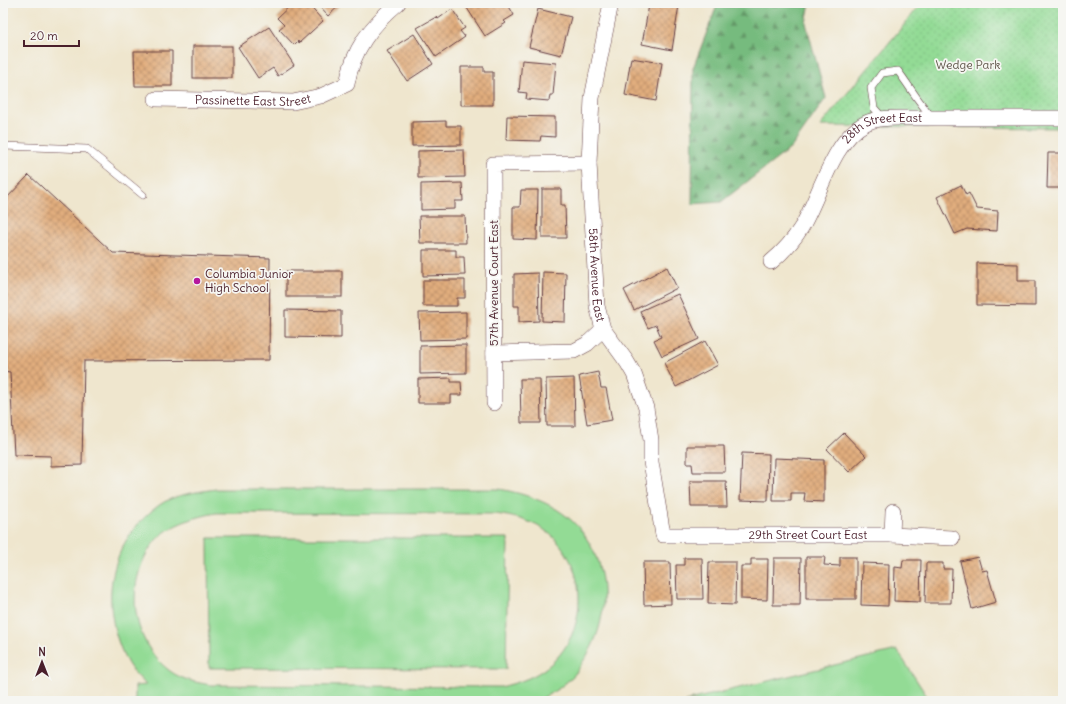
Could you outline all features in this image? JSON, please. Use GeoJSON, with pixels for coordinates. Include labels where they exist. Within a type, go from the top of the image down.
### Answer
{"type":"FeatureCollection","features":[{"type":"Feature","properties":{"kind":"street","name":"Passinette East Street"},"geometry":{"type":"LineString","coordinates":[[156,99],[293,102],[321,96],[347,84],[351,65],[361,42],[376,24],[398,3]]}},
{"type":"Feature","properties":{"kind":"street","name":"58th Avenue East"},"geometry":{"type":"LineString","coordinates":[[611,3],[592,98],[589,163],[597,306],[603,330],[617,346],[634,374],[646,408],[651,440],[651,462],[663,535]]}},
{"type":"Feature","properties":{"kind":"street","name":"28th Street East"},"geometry":{"type":"LineString","coordinates":[[771,262],[788,247],[802,227],[826,172],[844,144],[865,124],[884,118],[1063,118]]}},
{"type":"Feature","properties":{"kind":"street","name":"57th Avenue Court East"},"geometry":{"type":"LineString","coordinates":[[494,403],[493,164],[589,163]]}},
{"type":"Feature","properties":{"kind":"street"},"geometry":{"type":"LineString","coordinates":[[494,353],[574,351],[588,344],[603,330]]}},
{"type":"Feature","properties":{"kind":"street"},"geometry":{"type":"LineString","coordinates":[[892,535],[893,511]]}},
{"type":"Feature","properties":{"kind":"street","name":"29th Street Court East"},"geometry":{"type":"LineString","coordinates":[[663,535],[892,535],[952,538]]}},
{"type":"Feature","properties":{"kind":"lane"},"geometry":{"type":"LineString","coordinates":[[884,118],[874,108],[870,88],[882,73],[898,71],[932,118]]}},
{"type":"Feature","properties":{"kind":"lane"},"geometry":{"type":"LineString","coordinates":[[3,146],[87,149],[143,195]]}},
{"type":"Feature","properties":{"kind":"green space"},"geometry":{"type":"Polygon","coordinates":[[[718,3],[810,3],[806,23],[826,98],[791,148],[721,202],[692,204],[693,68],[718,3]]]}},
{"type":"Feature","properties":{"kind":"green space","name":"Wedge Park"},"geometry":{"type":"Polygon","coordinates":[[[922,3],[1063,3],[1063,128],[820,126],[922,3]]]}},
{"type":"Feature","properties":{"kind":"green space"},"geometry":{"type":"Polygon","coordinates":[[[216,489],[499,489],[532,497],[553,507],[571,520],[590,543],[597,560],[602,577],[602,613],[598,631],[592,647],[579,669],[567,682],[550,694],[536,701],[135,701],[135,686],[146,685],[127,662],[118,641],[113,620],[111,598],[112,578],[118,558],[127,539],[141,521],[158,506],[178,496],[216,489]],[[216,513],[192,519],[176,525],[162,534],[156,540],[146,556],[139,573],[136,590],[136,608],[139,626],[146,643],[156,658],[170,671],[185,679],[212,685],[501,687],[517,682],[533,676],[543,670],[557,658],[568,643],[575,626],[579,591],[575,573],[568,556],[551,535],[536,525],[521,519],[495,514],[216,513]]]}},
{"type":"Feature","properties":{"kind":"green space"},"geometry":{"type":"Polygon","coordinates":[[[208,538],[508,538],[506,669],[209,668],[208,538]]]}},
{"type":"Feature","properties":{"kind":"green space"},"geometry":{"type":"Polygon","coordinates":[[[897,650],[930,701],[685,701],[897,650]]]}},
{"type":"Feature","properties":{"kind":"building"},"geometry":{"type":"Polygon","coordinates":[[[293,3],[307,3],[323,21],[299,43],[298,41],[294,45],[279,29],[284,25],[277,18],[293,3]]]}},
{"type":"Feature","properties":{"kind":"building"},"geometry":{"type":"Polygon","coordinates":[[[316,3],[342,3],[328,16],[316,3]]]}},
{"type":"Feature","properties":{"kind":"building"},"geometry":{"type":"Polygon","coordinates":[[[468,3],[507,3],[514,15],[504,21],[506,23],[485,36],[465,5],[468,3]]]}},
{"type":"Feature","properties":{"kind":"building"},"geometry":{"type":"Polygon","coordinates":[[[662,3],[679,5],[672,50],[642,44],[649,5],[661,7],[662,3]]]}},
{"type":"Feature","properties":{"kind":"building"},"geometry":{"type":"Polygon","coordinates":[[[452,9],[465,28],[460,31],[465,37],[436,57],[417,28],[436,17],[438,19],[452,9]]]}},
{"type":"Feature","properties":{"kind":"building"},"geometry":{"type":"Polygon","coordinates":[[[538,9],[571,17],[561,55],[529,47],[538,9]]]}},
{"type":"Feature","properties":{"kind":"building"},"geometry":{"type":"Polygon","coordinates":[[[269,27],[294,65],[278,76],[273,68],[258,78],[238,47],[269,27]]]}},
{"type":"Feature","properties":{"kind":"building"},"geometry":{"type":"Polygon","coordinates":[[[414,34],[433,64],[407,81],[387,51],[414,34]]]}},
{"type":"Feature","properties":{"kind":"building"},"geometry":{"type":"Polygon","coordinates":[[[193,46],[232,46],[232,78],[193,78],[193,46]]]}},
{"type":"Feature","properties":{"kind":"building"},"geometry":{"type":"Polygon","coordinates":[[[134,51],[172,51],[172,86],[135,86],[134,51]]]}},
{"type":"Feature","properties":{"kind":"building"},"geometry":{"type":"Polygon","coordinates":[[[631,58],[662,63],[656,101],[625,95],[631,58]]]}},
{"type":"Feature","properties":{"kind":"building"},"geometry":{"type":"Polygon","coordinates":[[[522,60],[556,63],[553,95],[550,95],[549,101],[526,99],[527,93],[519,92],[522,60]]]}},
{"type":"Feature","properties":{"kind":"building"},"geometry":{"type":"Polygon","coordinates":[[[461,67],[484,67],[484,72],[493,72],[493,105],[461,105],[461,67]]]}},
{"type":"Feature","properties":{"kind":"building"},"geometry":{"type":"Polygon","coordinates":[[[507,116],[555,117],[555,137],[541,136],[540,141],[506,140],[507,116]]]}},
{"type":"Feature","properties":{"kind":"building"},"geometry":{"type":"Polygon","coordinates":[[[446,121],[446,126],[461,126],[461,145],[412,146],[412,122],[446,121]]]}},
{"type":"Feature","properties":{"kind":"building"},"geometry":{"type":"Polygon","coordinates":[[[464,150],[465,177],[418,178],[418,151],[464,150]]]}},
{"type":"Feature","properties":{"kind":"building"},"geometry":{"type":"Polygon","coordinates":[[[1048,153],[1063,153],[1063,188],[1047,188],[1048,153]]]}},
{"type":"Feature","properties":{"kind":"building"},"geometry":{"type":"Polygon","coordinates":[[[29,175],[113,253],[270,258],[269,360],[84,361],[82,465],[51,466],[51,456],[14,455],[10,372],[3,371],[3,202],[29,175]]]}},
{"type":"Feature","properties":{"kind":"building"},"geometry":{"type":"Polygon","coordinates":[[[462,183],[463,201],[455,201],[455,209],[421,210],[421,184],[462,183]]]}},
{"type":"Feature","properties":{"kind":"building"},"geometry":{"type":"Polygon","coordinates":[[[961,185],[966,195],[969,193],[977,209],[998,211],[997,231],[967,229],[955,234],[937,197],[961,185]]]}},
{"type":"Feature","properties":{"kind":"building"},"geometry":{"type":"Polygon","coordinates":[[[542,189],[561,189],[561,205],[565,205],[566,238],[542,238],[542,189]]]}},
{"type":"Feature","properties":{"kind":"building"},"geometry":{"type":"Polygon","coordinates":[[[521,190],[538,190],[537,240],[513,239],[513,207],[520,207],[521,190]]]}},
{"type":"Feature","properties":{"kind":"building"},"geometry":{"type":"Polygon","coordinates":[[[419,216],[465,216],[466,243],[420,243],[419,216]]]}},
{"type":"Feature","properties":{"kind":"building"},"geometry":{"type":"Polygon","coordinates":[[[423,250],[456,250],[456,257],[464,257],[465,275],[423,276],[423,250]]]}},
{"type":"Feature","properties":{"kind":"building"},"geometry":{"type":"Polygon","coordinates":[[[977,263],[1018,264],[1018,281],[1035,281],[1035,306],[977,305],[977,263]]]}},
{"type":"Feature","properties":{"kind":"building"},"geometry":{"type":"Polygon","coordinates":[[[667,267],[677,288],[634,310],[624,290],[667,267]]]}},
{"type":"Feature","properties":{"kind":"building"},"geometry":{"type":"Polygon","coordinates":[[[286,271],[342,271],[342,297],[286,297],[286,271]]]}},
{"type":"Feature","properties":{"kind":"building"},"geometry":{"type":"Polygon","coordinates":[[[543,272],[566,273],[565,322],[542,321],[543,272]]]}},
{"type":"Feature","properties":{"kind":"building"},"geometry":{"type":"Polygon","coordinates":[[[538,273],[539,321],[519,322],[519,306],[514,306],[514,274],[538,273]]]}},
{"type":"Feature","properties":{"kind":"building"},"geometry":{"type":"Polygon","coordinates":[[[423,280],[465,280],[465,298],[457,298],[457,306],[423,306],[423,280]]]}},
{"type":"Feature","properties":{"kind":"building"},"geometry":{"type":"Polygon","coordinates":[[[678,294],[699,339],[662,356],[654,340],[661,337],[656,325],[648,328],[640,311],[678,294]]]}},
{"type":"Feature","properties":{"kind":"building"},"geometry":{"type":"Polygon","coordinates":[[[285,310],[341,311],[341,338],[285,337],[285,310]]]}},
{"type":"Feature","properties":{"kind":"building"},"geometry":{"type":"Polygon","coordinates":[[[466,312],[466,339],[420,340],[419,313],[466,312]]]}},
{"type":"Feature","properties":{"kind":"building"},"geometry":{"type":"Polygon","coordinates":[[[705,341],[718,365],[676,387],[664,363],[705,341]]]}},
{"type":"Feature","properties":{"kind":"building"},"geometry":{"type":"Polygon","coordinates":[[[466,345],[466,373],[420,374],[420,346],[466,345]]]}},
{"type":"Feature","properties":{"kind":"building"},"geometry":{"type":"Polygon","coordinates":[[[598,372],[601,388],[606,388],[612,420],[587,424],[579,376],[598,372]]]}},
{"type":"Feature","properties":{"kind":"building"},"geometry":{"type":"Polygon","coordinates":[[[451,378],[451,382],[461,382],[462,395],[451,395],[451,403],[418,403],[418,379],[451,378]]]}},
{"type":"Feature","properties":{"kind":"building"},"geometry":{"type":"Polygon","coordinates":[[[574,378],[575,426],[547,426],[546,379],[574,378]]]}},
{"type":"Feature","properties":{"kind":"building"},"geometry":{"type":"Polygon","coordinates":[[[520,379],[540,379],[541,423],[521,423],[520,379]]]}},
{"type":"Feature","properties":{"kind":"building"},"geometry":{"type":"Polygon","coordinates":[[[844,433],[866,456],[849,472],[827,449],[844,433]]]}},
{"type":"Feature","properties":{"kind":"building"},"geometry":{"type":"Polygon","coordinates":[[[687,446],[724,446],[725,472],[693,472],[692,464],[687,464],[687,446]]]}},
{"type":"Feature","properties":{"kind":"building"},"geometry":{"type":"Polygon","coordinates":[[[742,453],[769,454],[768,501],[740,500],[742,453]]]}},
{"type":"Feature","properties":{"kind":"building"},"geometry":{"type":"Polygon","coordinates":[[[774,458],[824,460],[824,502],[804,501],[805,493],[791,493],[791,501],[773,501],[774,458]]]}},
{"type":"Feature","properties":{"kind":"building"},"geometry":{"type":"Polygon","coordinates":[[[690,481],[726,481],[727,507],[691,507],[690,481]]]}},
{"type":"Feature","properties":{"kind":"building"},"geometry":{"type":"Polygon","coordinates":[[[806,557],[825,557],[824,565],[840,566],[840,557],[856,557],[856,599],[806,599],[806,557]]]}},
{"type":"Feature","properties":{"kind":"building"},"geometry":{"type":"Polygon","coordinates":[[[978,557],[982,571],[987,570],[996,602],[972,609],[960,561],[978,557]]]}},
{"type":"Feature","properties":{"kind":"building"},"geometry":{"type":"Polygon","coordinates":[[[684,558],[702,558],[703,599],[677,599],[676,565],[684,565],[684,558]]]}},
{"type":"Feature","properties":{"kind":"building"},"geometry":{"type":"Polygon","coordinates":[[[774,558],[801,558],[800,605],[773,605],[774,558]]]}},
{"type":"Feature","properties":{"kind":"building"},"geometry":{"type":"Polygon","coordinates":[[[751,559],[768,559],[767,600],[741,599],[741,566],[751,566],[751,559]]]}},
{"type":"Feature","properties":{"kind":"building"},"geometry":{"type":"Polygon","coordinates":[[[903,560],[921,560],[920,602],[894,601],[895,567],[902,568],[903,560]]]}},
{"type":"Feature","properties":{"kind":"building"},"geometry":{"type":"Polygon","coordinates":[[[643,562],[670,562],[671,604],[644,605],[643,562]]]}},
{"type":"Feature","properties":{"kind":"building"},"geometry":{"type":"Polygon","coordinates":[[[709,562],[736,562],[735,605],[708,604],[709,562]]]}},
{"type":"Feature","properties":{"kind":"building"},"geometry":{"type":"Polygon","coordinates":[[[862,563],[889,564],[888,606],[861,605],[862,563]]]}},
{"type":"Feature","properties":{"kind":"building"},"geometry":{"type":"Polygon","coordinates":[[[926,563],[943,563],[943,569],[952,569],[951,603],[925,603],[926,563]]]}},
{"type":"Feature","properties":{"kind":"place","name":"Columbia Junior High School"},"geometry":{"type":"Point","coordinates":[197,281]}}]}
